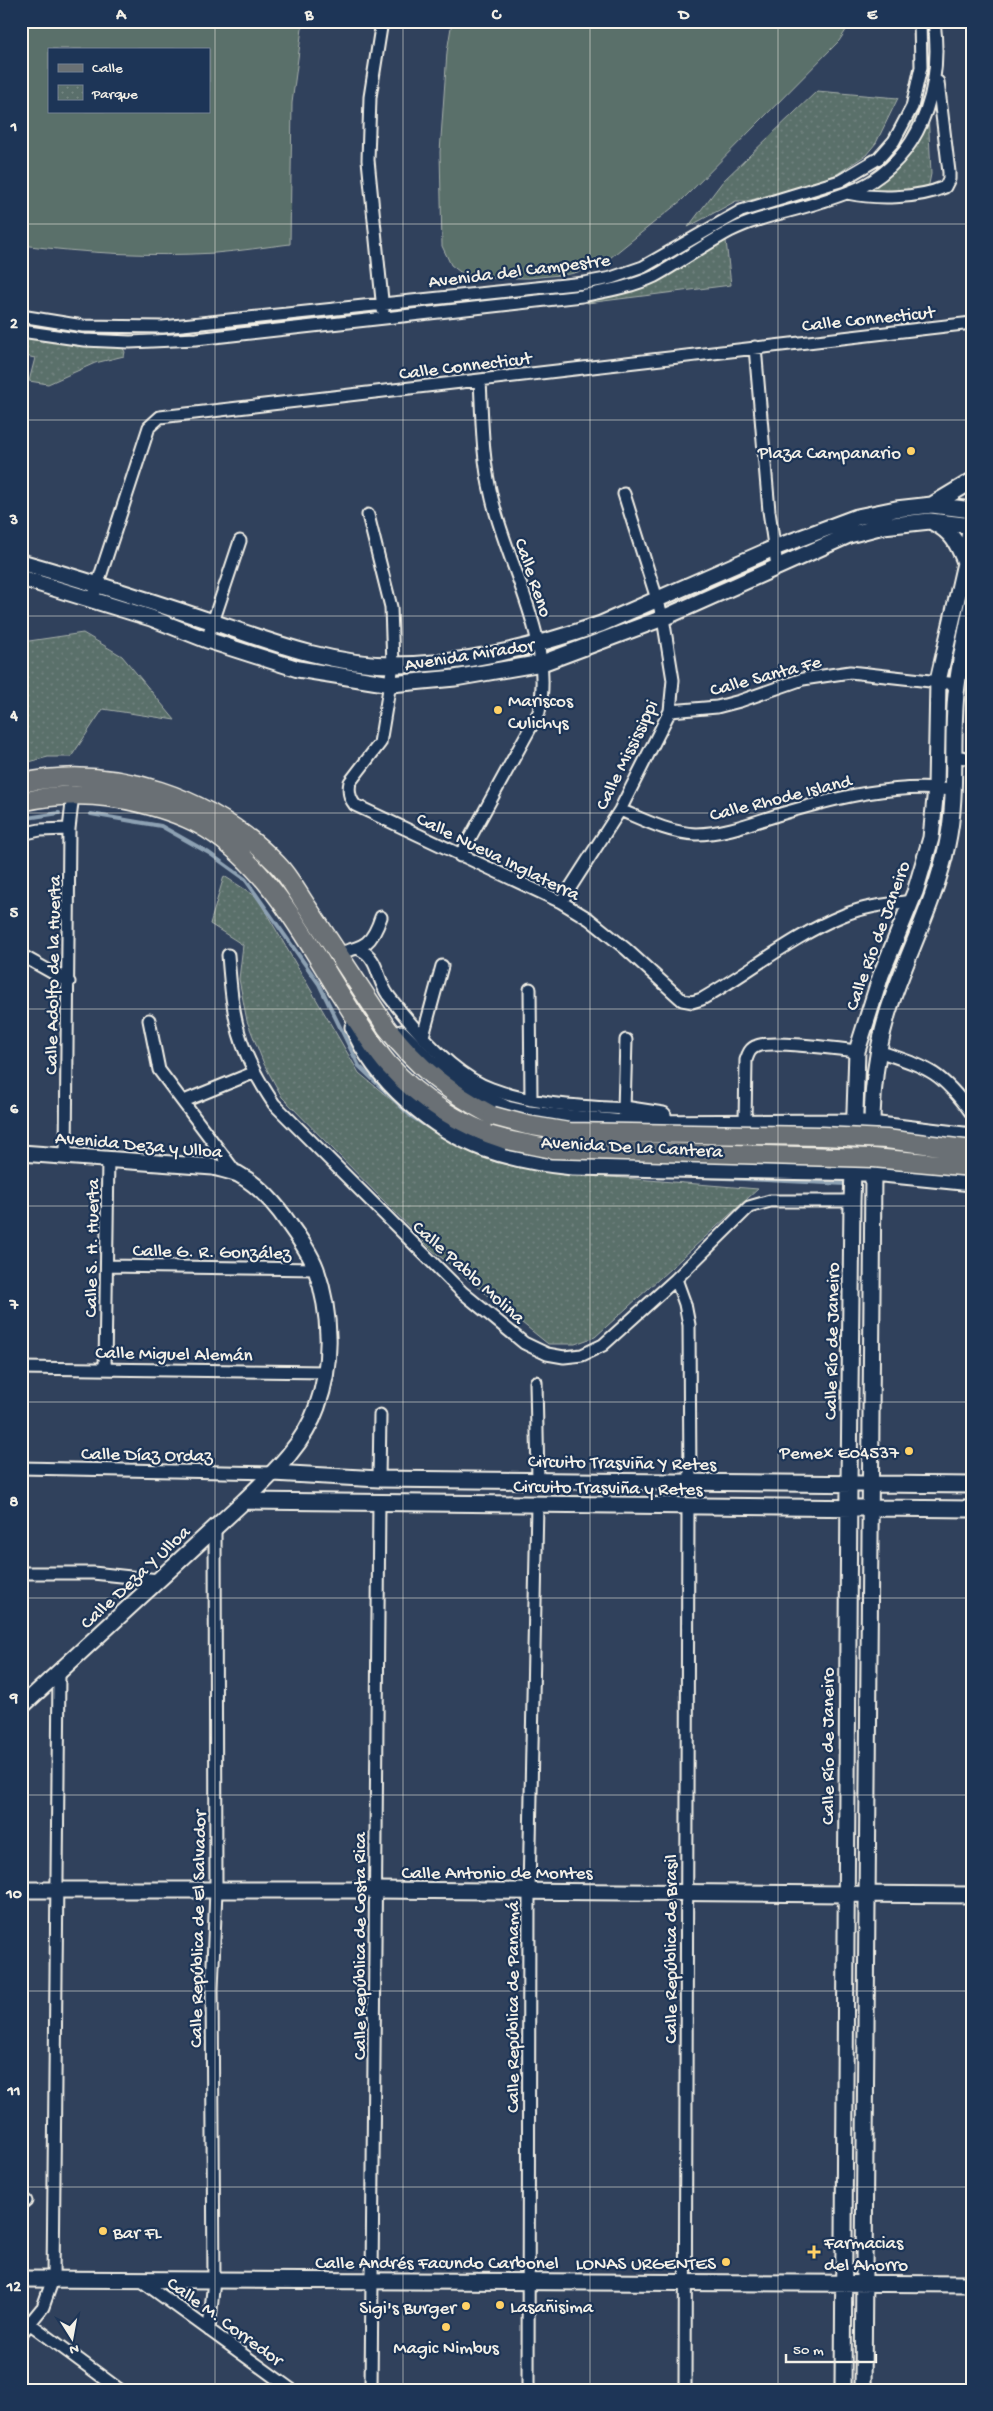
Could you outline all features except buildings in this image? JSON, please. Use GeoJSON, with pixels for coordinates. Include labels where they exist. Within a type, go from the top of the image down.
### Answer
{"type":"FeatureCollection","features":[{"type":"Feature","properties":{"kind":"main road"},"geometry":{"type":"LineString","coordinates":[[932,505],[972,481]]}},
{"type":"Feature","properties":{"kind":"main road","name":"Avenida Mirador"},"geometry":{"type":"LineString","coordinates":[[21,562],[97,583],[304,653],[341,660],[392,665],[483,656],[539,644],[600,624],[774,548],[857,517],[896,509],[932,505],[972,510]]}},
{"type":"Feature","properties":{"kind":"main road","name":"Avenida Mirador"},"geometry":{"type":"LineString","coordinates":[[21,578],[151,618],[208,640],[298,668],[391,684],[464,677],[542,663],[663,618],[849,535],[883,526],[930,521],[971,523]]}},
{"type":"Feature","properties":{"kind":"main road"},"geometry":{"type":"LineString","coordinates":[[930,521],[946,529],[955,539],[965,563]]}},
{"type":"Feature","properties":{"kind":"main road","name":"Calle Río de Janeiro"},"geometry":{"type":"LineString","coordinates":[[843,2390],[848,1510],[852,1201],[857,1051],[881,975],[912,901],[931,838],[936,788],[938,680],[965,563],[971,523]]}},
{"type":"Feature","properties":{"kind":"main road","name":"Calle Río de Janeiro"},"geometry":{"type":"LineString","coordinates":[[863,2390],[868,1510],[873,1173],[870,1123],[878,1051],[888,1012],[939,879],[948,843],[953,790],[957,684],[968,643],[972,604]]}},
{"type":"Feature","properties":{"kind":"main road","name":"Avenida De La Cantera"},"geometry":{"type":"LineString","coordinates":[[21,782],[51,777],[75,777],[147,787],[194,803],[213,813],[253,842],[279,866],[376,1012],[405,1052],[429,1075],[461,1099],[493,1116],[528,1125],[569,1132],[822,1136],[886,1140],[972,1150]]}},
{"type":"Feature","properties":{"kind":"main road","name":"Avenida De La Cantera"},"geometry":{"type":"LineString","coordinates":[[21,802],[73,794],[120,798],[173,812],[207,829],[240,856],[272,890],[364,1033],[388,1063],[419,1094],[480,1131],[507,1140],[552,1149],[872,1158],[972,1167]]}},
{"type":"Feature","properties":{"kind":"main road"},"geometry":{"type":"LineString","coordinates":[[240,856],[253,842]]}},
{"type":"Feature","properties":{"kind":"main road","name":"Avenida De La Cantera"},"geometry":{"type":"LineString","coordinates":[[338,991],[355,1033],[374,1064],[396,1090],[423,1114],[461,1138],[485,1149],[542,1164],[572,1167],[853,1172],[972,1183]]}},
{"type":"Feature","properties":{"kind":"main road","name":"Avenida De La Cantera"},"geometry":{"type":"LineString","coordinates":[[376,1012],[447,1076],[485,1100],[528,1114],[574,1120],[854,1122],[972,1136]]}},
{"type":"Feature","properties":{"kind":"main road"},"geometry":{"type":"LineString","coordinates":[[624,1109],[696,1122]]}},
{"type":"Feature","properties":{"kind":"main road"},"geometry":{"type":"LineString","coordinates":[[783,1171],[806,1157],[808,1147],[801,1130],[788,1121]]}},
{"type":"Feature","properties":{"kind":"main road"},"geometry":{"type":"LineString","coordinates":[[941,1133],[920,1140],[916,1152],[919,1161],[930,1170],[952,1181]]}},
{"type":"Feature","properties":{"kind":"main road","name":"Avenida Deza y Ulloa"},"geometry":{"type":"LineString","coordinates":[[21,1153],[213,1167],[237,1174],[263,1190],[280,1211],[305,1247],[316,1269],[327,1318],[328,1346],[326,1372],[317,1407],[302,1438],[272,1473]]}},
{"type":"Feature","properties":{"kind":"main road","name":"Circuito Trasviña Y Retes"},"geometry":{"type":"LineString","coordinates":[[272,1473],[379,1479],[972,1485]]}},
{"type":"Feature","properties":{"kind":"main road","name":"Calle Deza Y Ulloa"},"geometry":{"type":"LineString","coordinates":[[21,1708],[272,1473]]}},
{"type":"Feature","properties":{"kind":"main road","name":"Circuito Trasviña y Retes"},"geometry":{"type":"LineString","coordinates":[[244,1501],[848,1510],[972,1509]]}},
{"type":"Feature","properties":{"kind":"main road","name":"Calle Antonio de Montes"},"geometry":{"type":"LineString","coordinates":[[21,1890],[376,1890],[972,1895]]}},
{"type":"Feature","properties":{"kind":"main road","name":"Calle Andrés Facundo Carbonel"},"geometry":{"type":"LineString","coordinates":[[21,2279],[972,2284]]}},
{"type":"Feature","properties":{"kind":"street"},"geometry":{"type":"LineString","coordinates":[[382,21],[370,97],[368,160],[384,316]]}},
{"type":"Feature","properties":{"kind":"street","name":"Avenida del Campestre"},"geometry":{"type":"LineString","coordinates":[[21,316],[92,326],[130,328],[194,325],[383,302],[584,283],[610,278],[643,266],[741,211],[761,203],[818,189],[860,171],[879,158],[894,141],[912,106],[918,86],[921,66],[920,21]]}},
{"type":"Feature","properties":{"kind":"street","name":"Avenida del Campestre"},"geometry":{"type":"LineString","coordinates":[[846,193],[873,198],[929,192],[938,190],[947,184],[949,172],[937,70],[937,44],[934,21]]}},
{"type":"Feature","properties":{"kind":"street"},"geometry":{"type":"LineString","coordinates":[[921,47],[937,44]]}},
{"type":"Feature","properties":{"kind":"street","name":"Avenida del Campestre"},"geometry":{"type":"LineString","coordinates":[[21,331],[84,340],[130,342],[196,339],[611,291],[653,277],[729,232],[756,220],[821,202],[871,182],[888,169],[905,151],[918,130],[929,105],[937,70]]}},
{"type":"Feature","properties":{"kind":"street"},"geometry":{"type":"LineString","coordinates":[[818,189],[821,202]]}},
{"type":"Feature","properties":{"kind":"street"},"geometry":{"type":"LineString","coordinates":[[684,244],[692,255]]}},
{"type":"Feature","properties":{"kind":"street","name":"Calle Connecticut"},"geometry":{"type":"LineString","coordinates":[[92,601],[149,427],[160,417],[972,323]]}},
{"type":"Feature","properties":{"kind":"street"},"geometry":{"type":"LineString","coordinates":[[194,325],[196,339]]}},
{"type":"Feature","properties":{"kind":"street"},"geometry":{"type":"LineString","coordinates":[[755,347],[777,566]]}},
{"type":"Feature","properties":{"kind":"street","name":"Calle Reno"},"geometry":{"type":"LineString","coordinates":[[460,856],[539,712],[542,692],[542,663],[539,644],[503,538],[491,493],[483,444],[480,380]]}},
{"type":"Feature","properties":{"kind":"street","name":"Calle Mississippi"},"geometry":{"type":"LineString","coordinates":[[561,902],[620,810],[670,711],[673,680],[663,618],[624,494]]}},
{"type":"Feature","properties":{"kind":"street","name":"Calle Nueva Inglaterra"},"geometry":{"type":"LineString","coordinates":[[368,515],[391,607],[392,665],[391,684],[380,743],[350,782],[349,794],[355,805],[561,902],[588,919],[626,949],[674,995],[682,1000],[692,1002],[708,996],[821,926],[845,914],[866,908],[912,901]]}},
{"type":"Feature","properties":{"kind":"street"},"geometry":{"type":"LineString","coordinates":[[208,640],[240,541]]}},
{"type":"Feature","properties":{"kind":"street"},"geometry":{"type":"LineString","coordinates":[[947,639],[968,643]]}},
{"type":"Feature","properties":{"kind":"street","name":"Calle Santa Fe"},"geometry":{"type":"LineString","coordinates":[[670,711],[717,707],[740,701],[802,678],[850,672],[938,680],[957,684]]}},
{"type":"Feature","properties":{"kind":"street"},"geometry":{"type":"LineString","coordinates":[[954,756],[972,759]]}},
{"type":"Feature","properties":{"kind":"street","name":"Calle Rhode Island"},"geometry":{"type":"LineString","coordinates":[[620,810],[676,832],[696,834],[745,824],[845,796],[867,792],[936,788],[953,790]]}},
{"type":"Feature","properties":{"kind":"street","name":"Calle Adolfo de la Huerta"},"geometry":{"type":"LineString","coordinates":[[66,1156],[70,829],[73,794]]}},
{"type":"Feature","properties":{"kind":"street"},"geometry":{"type":"LineString","coordinates":[[21,834],[47,829],[70,829]]}},
{"type":"Feature","properties":{"kind":"street"},"geometry":{"type":"LineString","coordinates":[[338,953],[364,946],[376,934],[381,917]]}},
{"type":"Feature","properties":{"kind":"street"},"geometry":{"type":"LineString","coordinates":[[359,948],[370,955],[388,994],[423,1036],[454,1067],[490,1089],[531,1100],[565,1105],[624,1109],[626,1040]]}},
{"type":"Feature","properties":{"kind":"street"},"geometry":{"type":"LineString","coordinates":[[21,955],[69,982]]}},
{"type":"Feature","properties":{"kind":"street","name":"Calle Pablo Molina"},"geometry":{"type":"LineString","coordinates":[[228,955],[231,1002],[237,1030],[253,1073],[274,1104],[434,1266],[524,1342],[539,1350],[564,1357],[582,1355],[603,1345],[676,1279],[749,1207],[770,1201],[852,1201]]}},
{"type":"Feature","properties":{"kind":"street"},"geometry":{"type":"LineString","coordinates":[[423,1036],[442,966]]}},
{"type":"Feature","properties":{"kind":"street"},"geometry":{"type":"LineString","coordinates":[[530,989],[531,1100]]}},
{"type":"Feature","properties":{"kind":"street"},"geometry":{"type":"LineString","coordinates":[[149,1020],[159,1070],[237,1174]]}},
{"type":"Feature","properties":{"kind":"street"},"geometry":{"type":"LineString","coordinates":[[745,1122],[746,1060],[749,1052],[756,1046],[776,1044],[857,1051]]}},
{"type":"Feature","properties":{"kind":"street"},"geometry":{"type":"LineString","coordinates":[[878,1051],[920,1065],[936,1073],[948,1083],[972,1114]]}},
{"type":"Feature","properties":{"kind":"street"},"geometry":{"type":"LineString","coordinates":[[184,1101],[253,1073]]}},
{"type":"Feature","properties":{"kind":"street","name":"Calle S. H. Huerta"},"geometry":{"type":"LineString","coordinates":[[105,1369],[108,1158]]}},
{"type":"Feature","properties":{"kind":"street","name":"Calle G. R. González"},"geometry":{"type":"LineString","coordinates":[[107,1266],[316,1269]]}},
{"type":"Feature","properties":{"kind":"street"},"geometry":{"type":"LineString","coordinates":[[676,1279],[685,1304],[688,1325],[690,1482]]}},
{"type":"Feature","properties":{"kind":"street","name":"Calle Miguel Alemán"},"geometry":{"type":"LineString","coordinates":[[21,1368],[326,1372]]}},
{"type":"Feature","properties":{"kind":"street"},"geometry":{"type":"LineString","coordinates":[[536,1382],[538,1480]]}},
{"type":"Feature","properties":{"kind":"street"},"geometry":{"type":"LineString","coordinates":[[379,1479],[380,1415]]}},
{"type":"Feature","properties":{"kind":"street","name":"Calle Díaz Ordaz"},"geometry":{"type":"LineString","coordinates":[[21,1468],[272,1473]]}},
{"type":"Feature","properties":{"kind":"street","name":"Calle República de Costa Rica"},"geometry":{"type":"LineString","coordinates":[[371,2390],[379,1502]]}},
{"type":"Feature","properties":{"kind":"street","name":"Calle República de Panamá"},"geometry":{"type":"LineString","coordinates":[[528,2390],[529,1891],[537,1505]]}},
{"type":"Feature","properties":{"kind":"street","name":"Calle República de Brasil"},"geometry":{"type":"LineString","coordinates":[[685,2390],[687,2282],[688,1508]]}},
{"type":"Feature","properties":{"kind":"street","name":"Calle República de El Salvador"},"geometry":{"type":"LineString","coordinates":[[209,2330],[214,2280],[212,1989],[216,1890],[215,1528]]}},
{"type":"Feature","properties":{"kind":"street"},"geometry":{"type":"LineString","coordinates":[[21,1573],[93,1573],[159,1580]]}},
{"type":"Feature","properties":{"kind":"street"},"geometry":{"type":"LineString","coordinates":[[21,2334],[31,2324],[48,2298],[53,2279],[59,1674]]}},
{"type":"Feature","properties":{"kind":"street","name":"Calle M. Corredor"},"geometry":{"type":"LineString","coordinates":[[139,2279],[292,2390]]}},
{"type":"Feature","properties":{"kind":"street"},"geometry":{"type":"LineString","coordinates":[[21,2317],[120,2390]]}},
{"type":"Feature","properties":{"kind":"green space"},"geometry":{"type":"Polygon","coordinates":[[[21,21],[303,21],[292,103],[290,244],[215,253],[167,255],[69,250],[21,245],[21,21]]]}},
{"type":"Feature","properties":{"kind":"green space"},"geometry":{"type":"Polygon","coordinates":[[[452,21],[852,21],[839,41],[682,200],[600,266],[570,274],[529,278],[484,278],[464,275],[451,265],[442,246],[440,152],[447,52],[452,21]]]}},
{"type":"Feature","properties":{"kind":"green space"},"geometry":{"type":"Polygon","coordinates":[[[927,90],[931,174],[928,189],[877,199],[837,200],[873,179],[903,144],[927,90]]]}},
{"type":"Feature","properties":{"kind":"green space"},"geometry":{"type":"Polygon","coordinates":[[[817,91],[898,98],[876,143],[866,155],[837,174],[803,188],[746,201],[736,201],[688,227],[723,181],[817,91]]]}},
{"type":"Feature","properties":{"kind":"green space"},"geometry":{"type":"Polygon","coordinates":[[[725,232],[731,285],[587,303],[586,294],[638,281],[725,232]]]}},
{"type":"Feature","properties":{"kind":"green space"},"geometry":{"type":"Polygon","coordinates":[[[21,333],[119,341],[125,352],[124,356],[95,363],[48,384],[29,381],[35,358],[21,355],[21,333]]]}},
{"type":"Feature","properties":{"kind":"green space"},"geometry":{"type":"Polygon","coordinates":[[[83,633],[122,656],[175,720],[103,709],[71,757],[48,757],[21,764],[21,646],[29,641],[83,633]]]}},
{"type":"Feature","properties":{"kind":"green space"},"geometry":{"type":"Polygon","coordinates":[[[224,876],[257,897],[359,1073],[411,1116],[466,1150],[497,1161],[563,1173],[758,1189],[595,1337],[575,1344],[548,1344],[432,1250],[282,1097],[264,1064],[247,1021],[239,979],[243,945],[210,924],[224,876]]]}},
{"type":"Feature","properties":{"kind":"waterway"},"geometry":{"type":"LineString","coordinates":[[21,819],[59,813]]}},
{"type":"Feature","properties":{"kind":"waterway"},"geometry":{"type":"LineString","coordinates":[[91,814],[161,826],[209,853],[245,879],[319,984],[359,1066],[411,1116],[428,1127]]}},
{"type":"Feature","properties":{"kind":"waterway"},"geometry":{"type":"LineString","coordinates":[[458,1145],[497,1161],[507,1163]]}},
{"type":"Feature","properties":{"kind":"waterway"},"geometry":{"type":"LineString","coordinates":[[703,1177],[846,1184]]}},
{"type":"Feature","properties":{"kind":"place","name":"Plaza Campanario"},"geometry":{"type":"Point","coordinates":[911,451]}},
{"type":"Feature","properties":{"kind":"place","name":"Mariscos Culichys"},"geometry":{"type":"Point","coordinates":[498,710]}},
{"type":"Feature","properties":{"kind":"place","name":"Pemex E04537"},"geometry":{"type":"Point","coordinates":[909,1451]}},
{"type":"Feature","properties":{"kind":"place","name":"Bar FL"},"geometry":{"type":"Point","coordinates":[103,2231]}},
{"type":"Feature","properties":{"kind":"place","name":"Farmacias del Ahorro"},"geometry":{"type":"Point","coordinates":[814,2252]}},
{"type":"Feature","properties":{"kind":"place","name":"LONAS URGENTES"},"geometry":{"type":"Point","coordinates":[726,2262]}},
{"type":"Feature","properties":{"kind":"place","name":"Lasañisima"},"geometry":{"type":"Point","coordinates":[500,2305]}},
{"type":"Feature","properties":{"kind":"place","name":"Sigi's Burger"},"geometry":{"type":"Point","coordinates":[466,2306]}},
{"type":"Feature","properties":{"kind":"place","name":"Magic Nimbus"},"geometry":{"type":"Point","coordinates":[446,2327]}}]}
